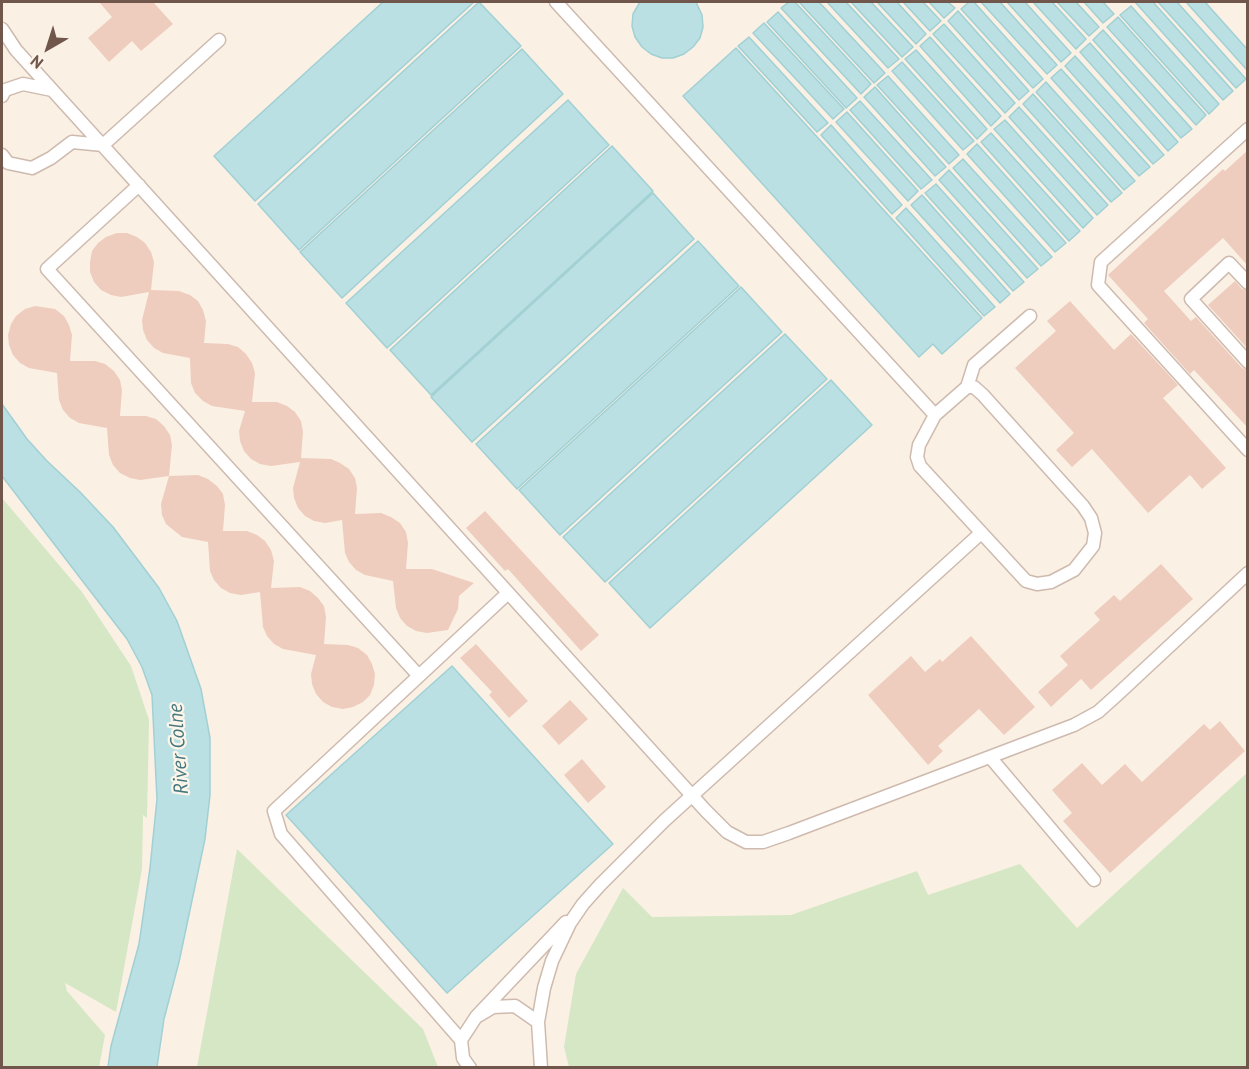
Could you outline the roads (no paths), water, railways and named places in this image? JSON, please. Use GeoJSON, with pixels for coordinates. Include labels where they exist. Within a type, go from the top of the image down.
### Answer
{"type":"FeatureCollection","features":[{"type":"Feature","properties":{"kind":"lane"},"geometry":{"type":"LineString","coordinates":[[556,2],[935,416]]}},
{"type":"Feature","properties":{"kind":"lane"},"geometry":{"type":"LineString","coordinates":[[2,29],[16,50],[693,797],[727,832],[746,842],[763,842],[1074,725],[1098,712],[1248,573]]}},
{"type":"Feature","properties":{"kind":"lane"},"geometry":{"type":"LineString","coordinates":[[2,155],[8,163],[32,168],[51,158],[72,142],[103,145],[219,40]]}},
{"type":"Feature","properties":{"kind":"lane"},"geometry":{"type":"LineString","coordinates":[[2,96],[5,90],[23,84],[52,90]]}},
{"type":"Feature","properties":{"kind":"lane"},"geometry":{"type":"LineString","coordinates":[[1246,446],[1098,285],[1101,262],[1248,129]]}},
{"type":"Feature","properties":{"kind":"lane"},"geometry":{"type":"LineString","coordinates":[[139,185],[47,269],[419,676]]}},
{"type":"Feature","properties":{"kind":"lane"},"geometry":{"type":"LineString","coordinates":[[1248,283],[1229,263],[1191,299],[1248,362]]}},
{"type":"Feature","properties":{"kind":"lane"},"geometry":{"type":"LineString","coordinates":[[967,387],[974,387],[983,395],[1083,506],[1091,518],[1095,533],[1093,546],[1074,570],[1051,582],[1037,584],[1026,581],[920,466],[917,457],[919,445],[935,416],[967,387],[974,365],[1030,316]]}},
{"type":"Feature","properties":{"kind":"lane"},"geometry":{"type":"LineString","coordinates":[[461,1040],[476,1017],[656,829],[981,533]]}},
{"type":"Feature","properties":{"kind":"lane"},"geometry":{"type":"LineString","coordinates":[[470,1068],[463,1058],[461,1040],[281,834],[274,811],[508,593]]}},
{"type":"Feature","properties":{"kind":"lane"},"geometry":{"type":"LineString","coordinates":[[990,757],[1094,880]]}},
{"type":"Feature","properties":{"kind":"lane"},"geometry":{"type":"LineString","coordinates":[[541,1068],[538,1022],[544,988],[552,961],[582,904]]}},
{"type":"Feature","properties":{"kind":"lane"},"geometry":{"type":"LineString","coordinates":[[476,1017],[494,1007],[514,1006],[538,1022]]}},
{"type":"Feature","properties":{"kind":"water"},"geometry":{"type":"Polygon","coordinates":[[[383,2],[474,2],[255,201],[214,156],[383,2]]]}},
{"type":"Feature","properties":{"kind":"water"},"geometry":{"type":"Polygon","coordinates":[[[479,2],[521,46],[299,250],[258,204],[479,2]]]}},
{"type":"Feature","properties":{"kind":"water"},"geometry":{"type":"Polygon","coordinates":[[[640,2],[696,2],[702,15],[703,27],[700,38],[684,54],[673,58],[662,58],[651,54],[635,37],[632,26],[633,14],[640,2]]]}},
{"type":"Feature","properties":{"kind":"water"},"geometry":{"type":"Polygon","coordinates":[[[789,2],[795,2],[871,84],[861,94],[781,8],[789,2]]]}},
{"type":"Feature","properties":{"kind":"water"},"geometry":{"type":"Polygon","coordinates":[[[799,2],[819,2],[885,73],[874,83],[799,2]]]}},
{"type":"Feature","properties":{"kind":"water"},"geometry":{"type":"Polygon","coordinates":[[[827,2],[846,2],[899,59],[888,68],[827,2]]]}},
{"type":"Feature","properties":{"kind":"water"},"geometry":{"type":"Polygon","coordinates":[[[851,2],[871,2],[913,47],[902,57],[851,2]]]}},
{"type":"Feature","properties":{"kind":"water"},"geometry":{"type":"Polygon","coordinates":[[[877,2],[897,2],[926,34],[916,44],[877,2]]]}},
{"type":"Feature","properties":{"kind":"water"},"geometry":{"type":"Polygon","coordinates":[[[903,2],[923,2],[941,21],[930,31],[903,2]]]}},
{"type":"Feature","properties":{"kind":"water"},"geometry":{"type":"Polygon","coordinates":[[[929,2],[948,2],[955,8],[944,18],[929,2]]]}},
{"type":"Feature","properties":{"kind":"water"},"geometry":{"type":"Polygon","coordinates":[[[969,2],[974,2],[1043,79],[1033,88],[961,9],[969,2]]]}},
{"type":"Feature","properties":{"kind":"water"},"geometry":{"type":"Polygon","coordinates":[[[981,2],[1000,2],[1057,65],[1047,74],[981,2]]]}},
{"type":"Feature","properties":{"kind":"water"},"geometry":{"type":"Polygon","coordinates":[[[1007,2],[1025,2],[1071,53],[1061,62],[1007,2]]]}},
{"type":"Feature","properties":{"kind":"water"},"geometry":{"type":"Polygon","coordinates":[[[1033,2],[1052,2],[1086,39],[1076,49],[1033,2]]]}},
{"type":"Feature","properties":{"kind":"water"},"geometry":{"type":"Polygon","coordinates":[[[1057,2],[1076,2],[1099,27],[1089,36],[1057,2]]]}},
{"type":"Feature","properties":{"kind":"water"},"geometry":{"type":"Polygon","coordinates":[[[1084,2],[1103,2],[1114,14],[1103,23],[1084,2]]]}},
{"type":"Feature","properties":{"kind":"water"},"geometry":{"type":"Polygon","coordinates":[[[1135,2],[1153,2],[1233,91],[1223,100],[1135,2]]]}},
{"type":"Feature","properties":{"kind":"water"},"geometry":{"type":"Polygon","coordinates":[[[1158,2],[1177,2],[1246,79],[1236,88],[1158,2]]]}},
{"type":"Feature","properties":{"kind":"water"},"geometry":{"type":"Polygon","coordinates":[[[1186,2],[1205,2],[1247,49],[1247,70],[1186,2]]]}},
{"type":"Feature","properties":{"kind":"water"},"geometry":{"type":"Polygon","coordinates":[[[1131,6],[1219,104],[1209,114],[1120,15],[1131,6]]]}},
{"type":"Feature","properties":{"kind":"water"},"geometry":{"type":"Polygon","coordinates":[[[958,11],[1029,91],[1019,100],[948,21],[958,11]]]}},
{"type":"Feature","properties":{"kind":"water"},"geometry":{"type":"Polygon","coordinates":[[[778,12],[857,98],[846,108],[767,22],[778,12]]]}},
{"type":"Feature","properties":{"kind":"water"},"geometry":{"type":"Polygon","coordinates":[[[1118,17],[1206,115],[1196,125],[1107,27],[1118,17]]]}},
{"type":"Feature","properties":{"kind":"water"},"geometry":{"type":"Polygon","coordinates":[[[764,23],[844,109],[833,119],[753,33],[764,23]]]}},
{"type":"Feature","properties":{"kind":"water"},"geometry":{"type":"Polygon","coordinates":[[[944,24],[1015,103],[1005,113],[933,34],[944,24]]]}},
{"type":"Feature","properties":{"kind":"water"},"geometry":{"type":"Polygon","coordinates":[[[1103,30],[1192,129],[1181,138],[1093,40],[1103,30]]]}},
{"type":"Feature","properties":{"kind":"water"},"geometry":{"type":"Polygon","coordinates":[[[749,37],[828,123],[817,132],[738,46],[749,37]]]}},
{"type":"Feature","properties":{"kind":"water"},"geometry":{"type":"Polygon","coordinates":[[[930,37],[1001,116],[991,126],[920,46],[930,37]]]}},
{"type":"Feature","properties":{"kind":"water"},"geometry":{"type":"Polygon","coordinates":[[[1090,43],[1178,142],[1168,151],[1080,52],[1090,43]]]}},
{"type":"Feature","properties":{"kind":"water"},"geometry":{"type":"Polygon","coordinates":[[[736,48],[982,318],[942,354],[933,344],[919,357],[683,96],[736,48]]]}},
{"type":"Feature","properties":{"kind":"water"},"geometry":{"type":"Polygon","coordinates":[[[522,49],[563,94],[342,298],[300,252],[522,49]]]}},
{"type":"Feature","properties":{"kind":"water"},"geometry":{"type":"Polygon","coordinates":[[[916,50],[987,129],[977,139],[905,59],[916,50]]]}},
{"type":"Feature","properties":{"kind":"water"},"geometry":{"type":"Polygon","coordinates":[[[1075,56],[1164,155],[1153,164],[1065,66],[1075,56]]]}},
{"type":"Feature","properties":{"kind":"water"},"geometry":{"type":"Polygon","coordinates":[[[902,62],[974,141],[963,150],[892,71],[902,62]]]}},
{"type":"Feature","properties":{"kind":"water"},"geometry":{"type":"Polygon","coordinates":[[[1061,69],[1150,167],[1139,176],[1051,78],[1061,69]]]}},
{"type":"Feature","properties":{"kind":"water"},"geometry":{"type":"Polygon","coordinates":[[[888,76],[959,155],[949,164],[877,85],[888,76]]]}},
{"type":"Feature","properties":{"kind":"water"},"geometry":{"type":"Polygon","coordinates":[[[1046,82],[1135,181],[1124,190],[1036,92],[1046,82]]]}},
{"type":"Feature","properties":{"kind":"water"},"geometry":{"type":"Polygon","coordinates":[[[875,87],[946,167],[935,176],[864,97],[875,87]]]}},
{"type":"Feature","properties":{"kind":"water"},"geometry":{"type":"Polygon","coordinates":[[[1033,94],[1122,193],[1111,202],[1023,104],[1033,94]]]}},
{"type":"Feature","properties":{"kind":"water"},"geometry":{"type":"Polygon","coordinates":[[[568,100],[609,145],[387,348],[346,303],[568,100]]]}},
{"type":"Feature","properties":{"kind":"water"},"geometry":{"type":"Polygon","coordinates":[[[860,101],[932,180],[921,189],[850,110],[860,101]]]}},
{"type":"Feature","properties":{"kind":"water"},"geometry":{"type":"Polygon","coordinates":[[[1019,107],[1108,205],[1097,215],[1009,117],[1019,107]]]}},
{"type":"Feature","properties":{"kind":"water"},"geometry":{"type":"Polygon","coordinates":[[[847,112],[918,191],[908,201],[836,122],[847,112]]]}},
{"type":"Feature","properties":{"kind":"water"},"geometry":{"type":"Polygon","coordinates":[[[1005,120],[1093,218],[1083,228],[994,129],[1005,120]]]}},
{"type":"Feature","properties":{"kind":"water"},"geometry":{"type":"Polygon","coordinates":[[[831,125],[902,205],[892,214],[821,135],[831,125]]]}},
{"type":"Feature","properties":{"kind":"water"},"geometry":{"type":"Polygon","coordinates":[[[991,133],[1080,231],[1069,241],[981,142],[991,133]]]}},
{"type":"Feature","properties":{"kind":"water"},"geometry":{"type":"Polygon","coordinates":[[[977,144],[1066,243],[1055,252],[967,154],[977,144]]]}},
{"type":"Feature","properties":{"kind":"water"},"geometry":{"type":"Polygon","coordinates":[[[612,146],[653,191],[431,395],[390,350],[612,146]]]}},
{"type":"Feature","properties":{"kind":"water"},"geometry":{"type":"Polygon","coordinates":[[[963,159],[1052,257],[1041,266],[953,168],[963,159]]]}},
{"type":"Feature","properties":{"kind":"water"},"geometry":{"type":"Polygon","coordinates":[[[949,170],[1038,269],[1027,278],[939,180],[949,170]]]}},
{"type":"Feature","properties":{"kind":"water"},"geometry":{"type":"Polygon","coordinates":[[[936,184],[1024,282],[1013,291],[925,193],[936,184]]]}},
{"type":"Feature","properties":{"kind":"water"},"geometry":{"type":"Polygon","coordinates":[[[653,193],[694,239],[472,442],[431,397],[653,193]]]}},
{"type":"Feature","properties":{"kind":"water"},"geometry":{"type":"Polygon","coordinates":[[[922,195],[1010,294],[1000,303],[911,205],[922,195]]]}},
{"type":"Feature","properties":{"kind":"water"},"geometry":{"type":"Polygon","coordinates":[[[906,208],[995,307],[984,316],[896,218],[906,208]]]}},
{"type":"Feature","properties":{"kind":"water"},"geometry":{"type":"Polygon","coordinates":[[[698,241],[739,286],[517,489],[476,444],[698,241]]]}},
{"type":"Feature","properties":{"kind":"water"},"geometry":{"type":"Polygon","coordinates":[[[741,287],[782,332],[560,535],[519,490],[741,287]]]}},
{"type":"Feature","properties":{"kind":"water"},"geometry":{"type":"Polygon","coordinates":[[[785,334],[827,379],[605,582],[563,537],[785,334]]]}},
{"type":"Feature","properties":{"kind":"water"},"geometry":{"type":"Polygon","coordinates":[[[831,380],[872,425],[650,628],[609,583],[831,380]]]}},
{"type":"Feature","properties":{"kind":"water","name":"River Colne"},"geometry":{"type":"Polygon","coordinates":[[[2,404],[27,439],[113,527],[159,588],[177,621],[201,689],[210,738],[210,795],[205,839],[179,962],[164,1019],[157,1067],[108,1067],[111,1046],[139,944],[150,868],[157,799],[152,695],[142,667],[127,639],[2,476],[2,404]]]}},
{"type":"Feature","properties":{"kind":"water"},"geometry":{"type":"Polygon","coordinates":[[[452,666],[613,844],[447,993],[286,815],[452,666]]]}}]}
